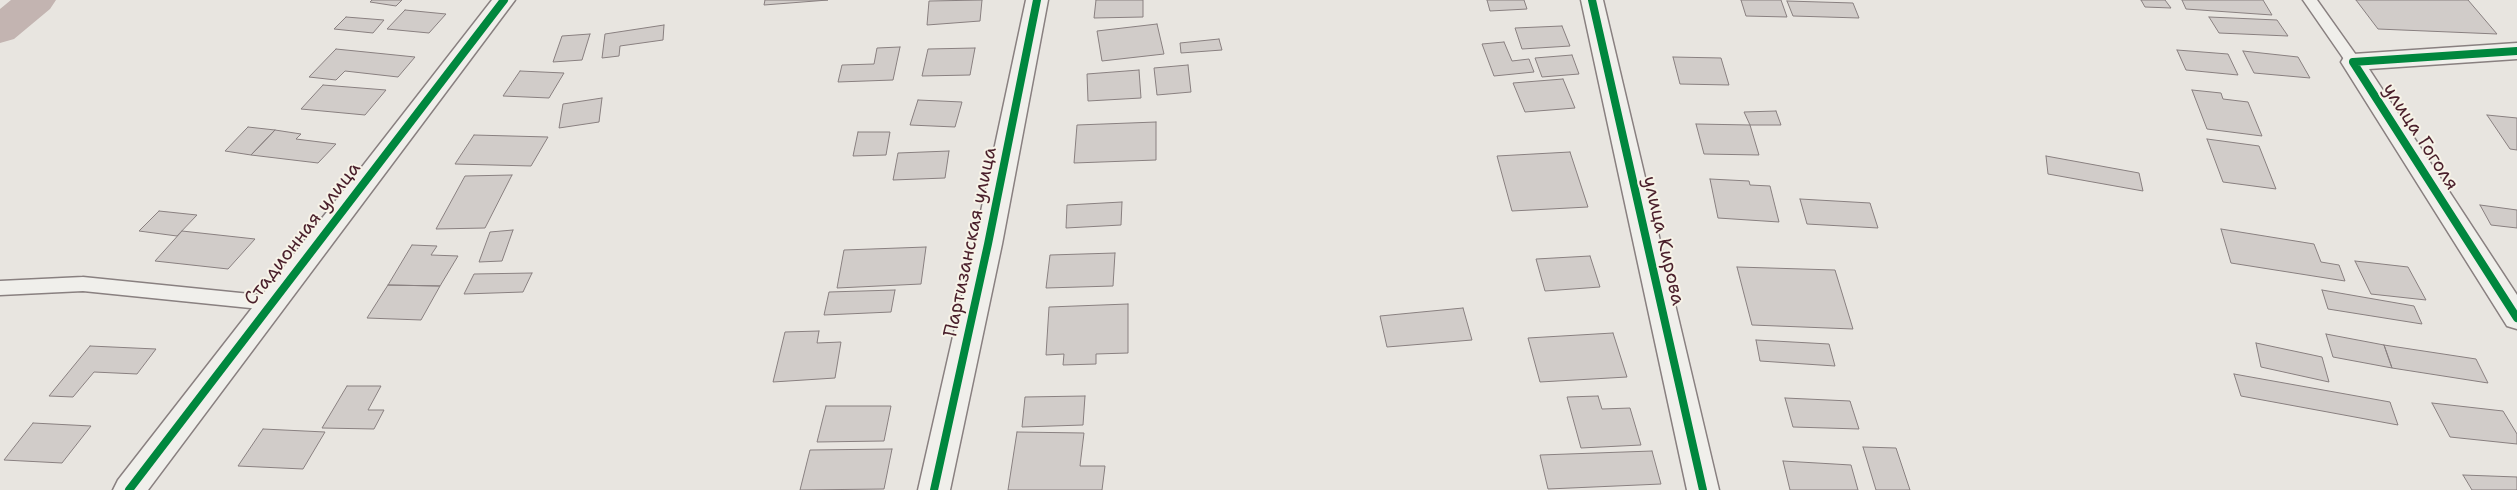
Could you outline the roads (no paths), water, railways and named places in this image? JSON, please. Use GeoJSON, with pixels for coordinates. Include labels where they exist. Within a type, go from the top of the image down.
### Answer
{"type":"FeatureCollection","features":[{"type":"Feature","properties":{"kind":"street","name":"Стадионная улица"},"geometry":{"type":"LineString","coordinates":[[129,490],[504,0]]}},
{"type":"Feature","properties":{"kind":"street","name":"Партизанская улица"},"geometry":{"type":"LineString","coordinates":[[934,490],[988,244],[1037,0]]}},
{"type":"Feature","properties":{"kind":"street","name":"улица Кирова"},"geometry":{"type":"LineString","coordinates":[[1592,0],[1703,490]]}},
{"type":"Feature","properties":{"kind":"street","name":"улица Гоголя"},"geometry":{"type":"LineString","coordinates":[[2517,51],[2352,62],[2517,318]]}},
{"type":"Feature","properties":{"kind":"lane"},"geometry":{"type":"LineString","coordinates":[[2310,0],[2352,62]]}},
{"type":"Feature","properties":{"kind":"lane"},"geometry":{"type":"LineString","coordinates":[[0,288],[83,284],[270,304]]}},
{"type":"Feature","properties":{"kind":"waterway"},"geometry":{"type":"LineString","coordinates":[[0,30],[36,0]]}}]}
